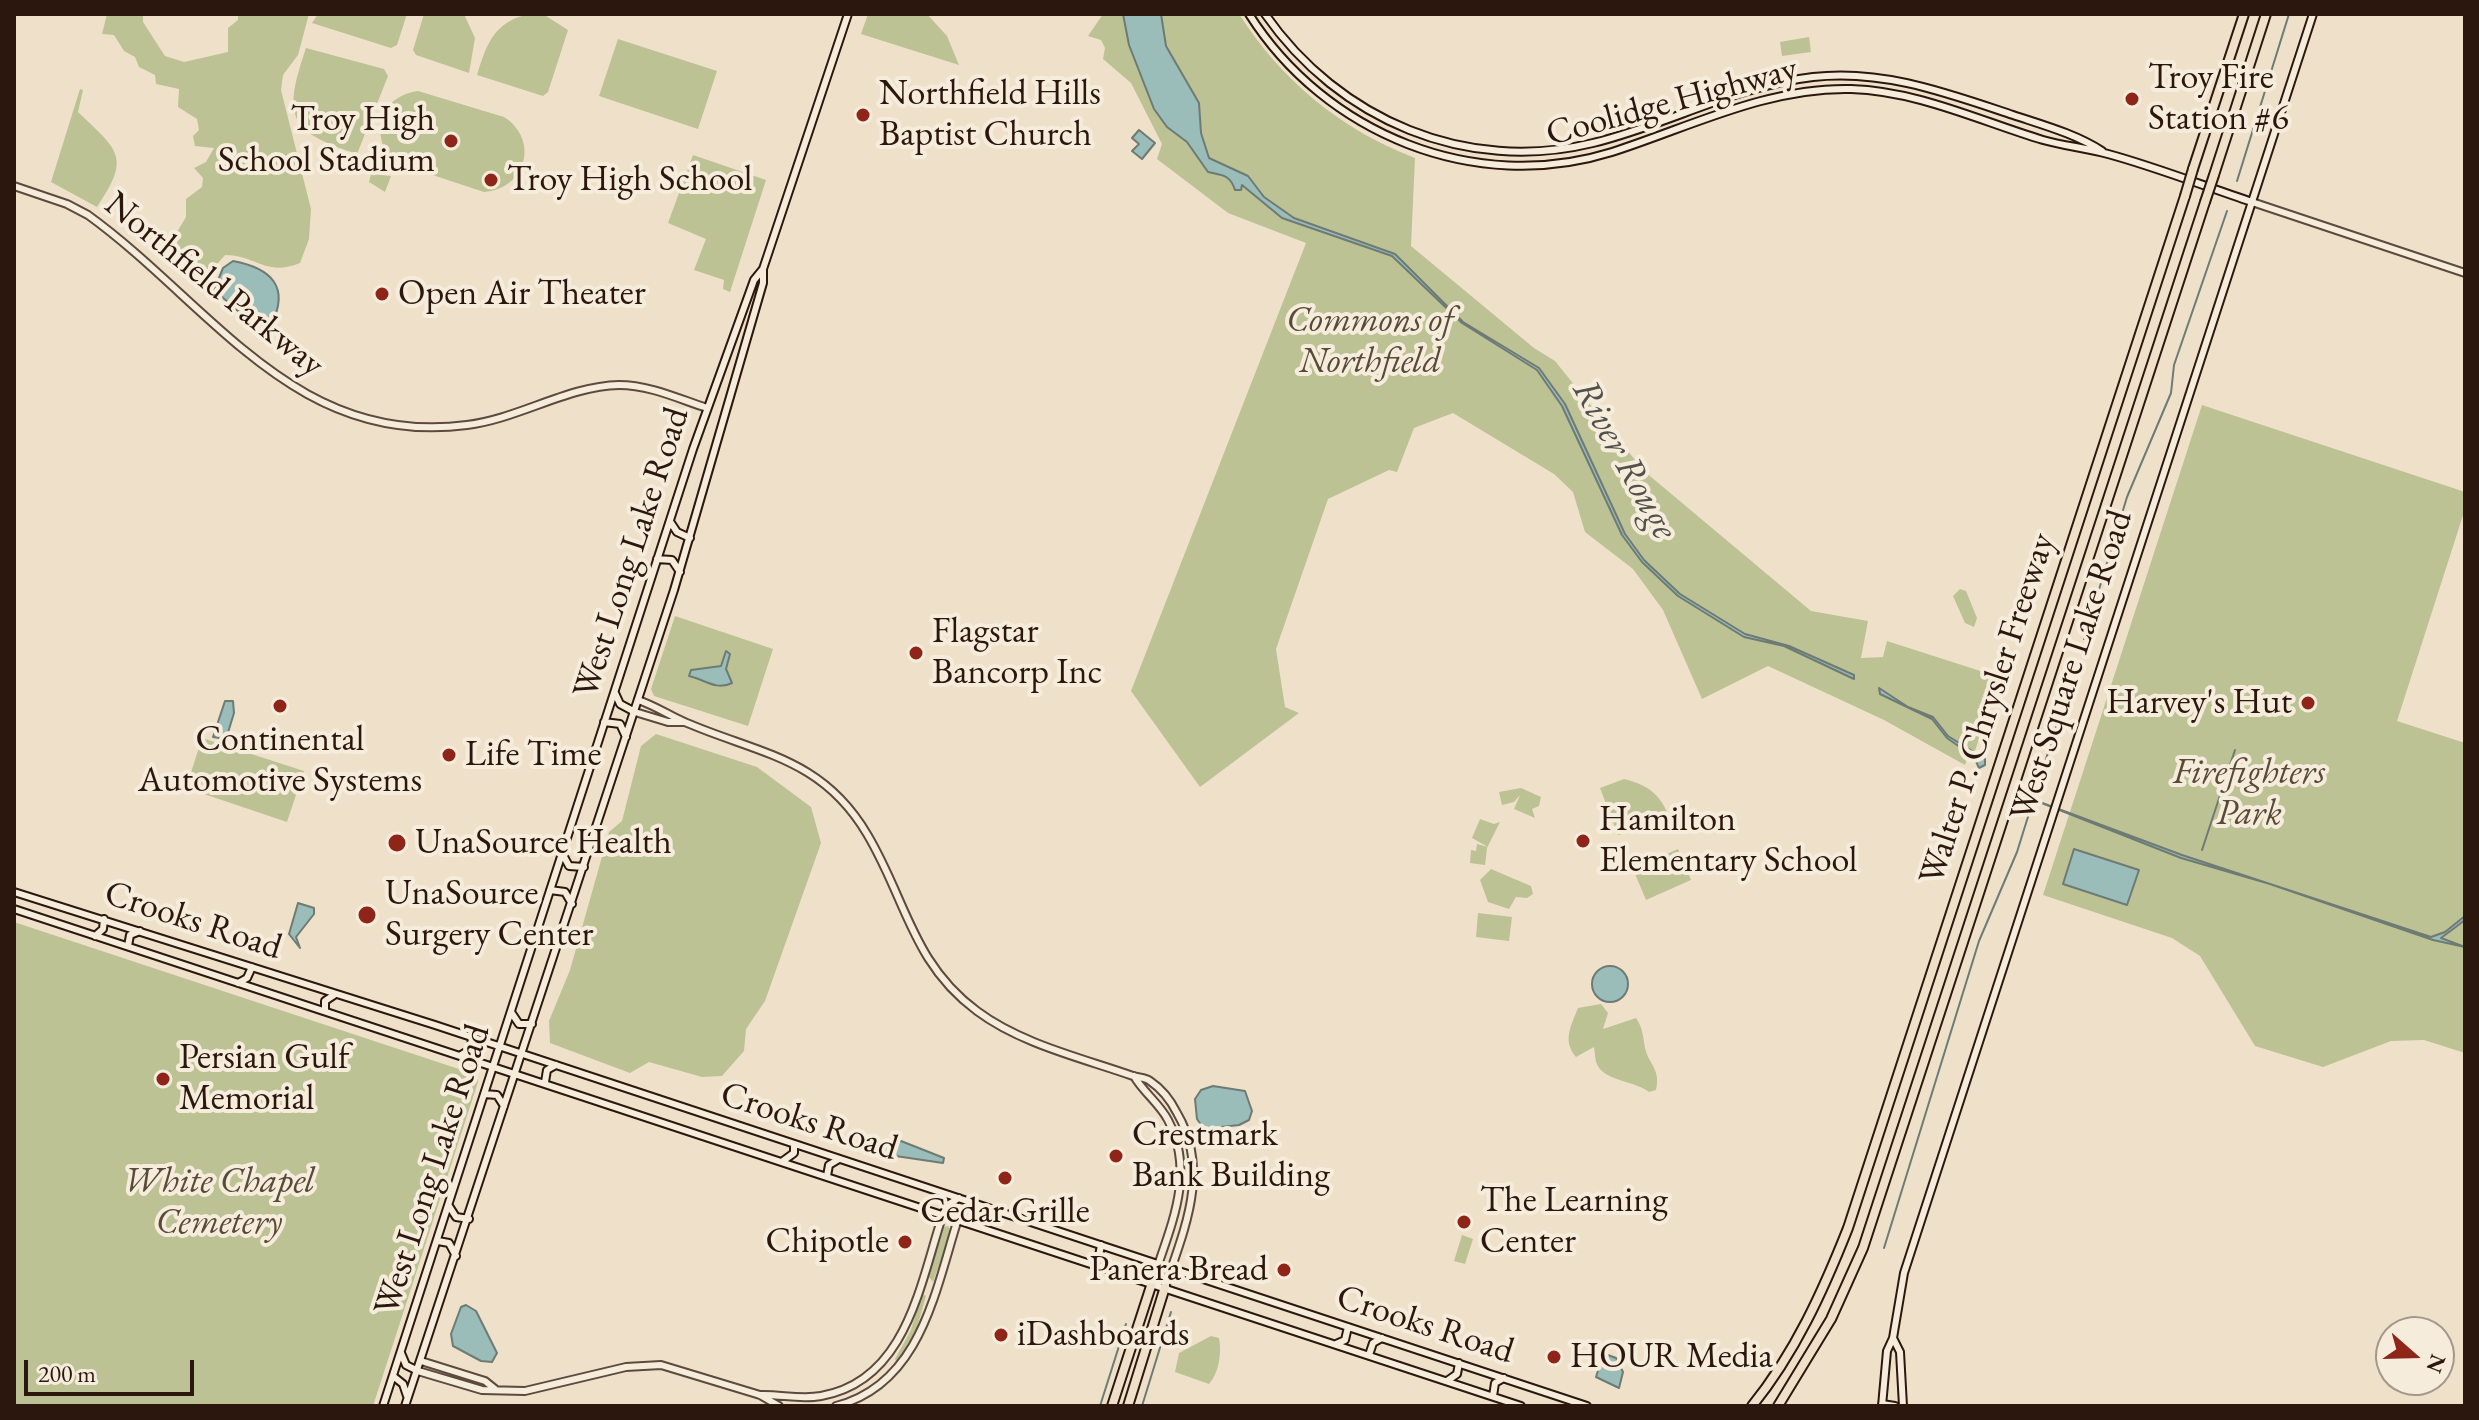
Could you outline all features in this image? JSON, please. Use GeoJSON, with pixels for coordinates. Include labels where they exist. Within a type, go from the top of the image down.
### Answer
{"type":"FeatureCollection","features":[{"type":"Feature","properties":{"kind":"highway","name":"Walter P. Chrysler Freeway"},"geometry":{"type":"LineString","coordinates":[[1752,1406],[1807,1320],[1848,1228],[2244,14]]}},
{"type":"Feature","properties":{"kind":"highway","name":"Walter P. Chrysler Freeway"},"geometry":{"type":"LineString","coordinates":[[1778,1406],[1831,1319],[1863,1248],[2266,14]]}},
{"type":"Feature","properties":{"kind":"highway"},"geometry":{"type":"LineString","coordinates":[[1112,1406],[1152,1283]]}},
{"type":"Feature","properties":{"kind":"highway"},"geometry":{"type":"LineString","coordinates":[[1128,1406],[1165,1287]]}},
{"type":"Feature","properties":{"kind":"main road","name":"West Long Lake Road"},"geometry":{"type":"LineString","coordinates":[[406,1403],[680,572],[763,283],[763,269],[848,14]]}},
{"type":"Feature","properties":{"kind":"main road","name":"Coolidge Highway"},"geometry":{"type":"LineString","coordinates":[[1249,14],[1288,65],[1332,105],[1374,131],[1408,146],[1475,163],[1526,166],[1575,161],[1610,153],[1759,101],[1793,93],[1837,89],[1911,97],[2044,140],[2106,153]]}},
{"type":"Feature","properties":{"kind":"main road","name":"Coolidge Highway"},"geometry":{"type":"LineString","coordinates":[[1265,14],[1306,64],[1353,103],[1417,134],[1473,148],[1524,152],[1573,147],[1612,138],[1757,88],[1841,75],[1888,79],[1931,88],[2048,127],[2106,153],[2465,273]]}},
{"type":"Feature","properties":{"kind":"main road","name":"West Square Lake Road"},"geometry":{"type":"LineString","coordinates":[[1882,1405],[1887,1351],[1893,1338],[1904,1273],[2313,14]]}},
{"type":"Feature","properties":{"kind":"main road","name":"Northfield Parkway"},"geometry":{"type":"LineString","coordinates":[[14,186],[67,204],[88,215],[273,374],[308,397],[354,417],[395,426],[454,427],[489,421],[593,389],[618,385],[648,389],[707,408]]}},
{"type":"Feature","properties":{"kind":"main road","name":"West Long Lake Road"},"geometry":{"type":"LineString","coordinates":[[383,1406],[707,408],[754,280],[763,269]]}},
{"type":"Feature","properties":{"kind":"main road"},"geometry":{"type":"LineString","coordinates":[[737,325],[744,326],[749,333]]}},
{"type":"Feature","properties":{"kind":"main road"},"geometry":{"type":"LineString","coordinates":[[670,519],[674,530],[690,538]]}},
{"type":"Feature","properties":{"kind":"main road"},"geometry":{"type":"LineString","coordinates":[[657,559],[672,560],[680,572]]}},
{"type":"Feature","properties":{"kind":"main road"},"geometry":{"type":"LineString","coordinates":[[614,690],[620,704],[635,712],[668,722],[684,722]]}},
{"type":"Feature","properties":{"kind":"main road"},"geometry":{"type":"LineString","coordinates":[[638,700],[671,712],[684,722],[780,756],[814,775],[836,794],[868,835],[922,952],[944,981],[977,1011],[1018,1035],[1147,1078],[1168,1099],[1186,1131],[1195,1177],[1191,1204],[1165,1287]]}},
{"type":"Feature","properties":{"kind":"main road"},"geometry":{"type":"LineString","coordinates":[[604,722],[620,724],[626,737]]}},
{"type":"Feature","properties":{"kind":"main road"},"geometry":{"type":"LineString","coordinates":[[562,853],[569,866],[584,867]]}},
{"type":"Feature","properties":{"kind":"main road"},"geometry":{"type":"LineString","coordinates":[[550,890],[565,892],[572,904]]}},
{"type":"Feature","properties":{"kind":"main road","name":"Crooks Road"},"geometry":{"type":"LineString","coordinates":[[14,892],[523,1054],[1587,1406]]}},
{"type":"Feature","properties":{"kind":"main road","name":"Crooks Road"},"geometry":{"type":"LineString","coordinates":[[14,909],[1521,1406]]}},
{"type":"Feature","properties":{"kind":"main road"},"geometry":{"type":"LineString","coordinates":[[95,936],[103,929],[104,919]]}},
{"type":"Feature","properties":{"kind":"main road"},"geometry":{"type":"LineString","coordinates":[[128,946],[130,935],[140,931]]}},
{"type":"Feature","properties":{"kind":"main road"},"geometry":{"type":"LineString","coordinates":[[238,983],[247,978],[252,967]]}},
{"type":"Feature","properties":{"kind":"main road"},"geometry":{"type":"LineString","coordinates":[[325,1011],[326,999],[337,995]]}},
{"type":"Feature","properties":{"kind":"main road"},"geometry":{"type":"LineString","coordinates":[[511,1012],[519,1024],[533,1024]]}},
{"type":"Feature","properties":{"kind":"main road"},"geometry":{"type":"LineString","coordinates":[[461,1055],[471,1049],[472,1038]]}},
{"type":"Feature","properties":{"kind":"main road"},"geometry":{"type":"LineString","coordinates":[[545,1082],[547,1070],[556,1065]]}},
{"type":"Feature","properties":{"kind":"main road"},"geometry":{"type":"LineString","coordinates":[[1134,1076],[1159,1106],[1173,1131],[1182,1174],[1179,1200],[1152,1283]]}},
{"type":"Feature","properties":{"kind":"main road"},"geometry":{"type":"LineString","coordinates":[[484,1094],[499,1097],[504,1109]]}},
{"type":"Feature","properties":{"kind":"main road"},"geometry":{"type":"LineString","coordinates":[[1159,1106],[1168,1099]]}},
{"type":"Feature","properties":{"kind":"main road"},"geometry":{"type":"LineString","coordinates":[[783,1161],[792,1156],[794,1144]]}},
{"type":"Feature","properties":{"kind":"main road"},"geometry":{"type":"LineString","coordinates":[[827,1176],[829,1165],[839,1159]]}},
{"type":"Feature","properties":{"kind":"main road"},"geometry":{"type":"LineString","coordinates":[[760,1395],[813,1398],[837,1392],[861,1381],[885,1361],[899,1341],[943,1214],[949,1204],[959,1198]]}},
{"type":"Feature","properties":{"kind":"main road"},"geometry":{"type":"LineString","coordinates":[[449,1206],[456,1217],[469,1219]]}},
{"type":"Feature","properties":{"kind":"main road"},"geometry":{"type":"LineString","coordinates":[[836,1406],[873,1390],[901,1365],[916,1343],[958,1219]]}},
{"type":"Feature","properties":{"kind":"main road"},"geometry":{"type":"LineString","coordinates":[[438,1241],[449,1243],[456,1256]]}},
{"type":"Feature","properties":{"kind":"main road"},"geometry":{"type":"LineString","coordinates":[[1090,1262],[1099,1256],[1101,1245]]}},
{"type":"Feature","properties":{"kind":"main road"},"geometry":{"type":"LineString","coordinates":[[923,1274],[928,1282],[936,1285]]}},
{"type":"Feature","properties":{"kind":"main road"},"geometry":{"type":"LineString","coordinates":[[918,1289],[925,1291],[931,1299]]}},
{"type":"Feature","properties":{"kind":"main road"},"geometry":{"type":"LineString","coordinates":[[1336,1344],[1347,1337],[1348,1327]]}},
{"type":"Feature","properties":{"kind":"main road"},"geometry":{"type":"LineString","coordinates":[[1369,1355],[1373,1343],[1382,1338]]}},
{"type":"Feature","properties":{"kind":"main road","name":"West Square Lake Road"},"geometry":{"type":"LineString","coordinates":[[1893,1338],[1900,1352],[1903,1406]]}},
{"type":"Feature","properties":{"kind":"main road"},"geometry":{"type":"LineString","coordinates":[[401,1353],[406,1365],[418,1371],[482,1390],[535,1391],[626,1367],[652,1365],[679,1369],[760,1395],[779,1406]]}},
{"type":"Feature","properties":{"kind":"main road"},"geometry":{"type":"LineString","coordinates":[[421,1361],[485,1381],[495,1389]]}},
{"type":"Feature","properties":{"kind":"main road"},"geometry":{"type":"LineString","coordinates":[[1447,1381],[1457,1374],[1459,1363]]}},
{"type":"Feature","properties":{"kind":"main road"},"geometry":{"type":"LineString","coordinates":[[393,1376],[405,1388],[406,1403]]}},
{"type":"Feature","properties":{"kind":"main road"},"geometry":{"type":"LineString","coordinates":[[1493,1396],[1495,1383],[1504,1378]]}},
{"type":"Feature","properties":{"kind":"main road"},"geometry":{"type":"LineString","coordinates":[[1882,1405],[1895,1406]]}},
{"type":"Feature","properties":{"kind":"green space"},"geometry":{"type":"Polygon","coordinates":[[[107,14],[143,14],[143,22],[165,56],[184,62],[228,52],[228,28],[238,20],[238,14],[309,14],[298,55],[283,75],[281,90],[311,209],[309,239],[300,263],[278,268],[225,255],[198,286],[177,263],[177,232],[186,217],[186,199],[202,187],[203,178],[194,168],[206,162],[214,148],[195,146],[193,136],[199,130],[197,119],[178,107],[179,89],[156,84],[155,75],[139,67],[135,57],[124,51],[114,35],[102,34],[107,14]]]}},
{"type":"Feature","properties":{"kind":"green space"},"geometry":{"type":"Polygon","coordinates":[[[318,14],[407,14],[397,45],[391,48],[312,23],[318,14]]]}},
{"type":"Feature","properties":{"kind":"green space"},"geometry":{"type":"Polygon","coordinates":[[[424,14],[464,14],[475,38],[469,73],[416,55],[413,50],[424,14]]]}},
{"type":"Feature","properties":{"kind":"green space"},"geometry":{"type":"Polygon","coordinates":[[[529,14],[543,14],[568,30],[548,92],[543,96],[477,75],[484,53],[500,28],[529,14]]]}},
{"type":"Feature","properties":{"kind":"green space"},"geometry":{"type":"Polygon","coordinates":[[[868,14],[927,14],[947,36],[959,65],[861,34],[868,14]]]}},
{"type":"Feature","properties":{"kind":"green space","name":"Commons of Northfield"},"geometry":{"type":"Polygon","coordinates":[[[1103,14],[1239,14],[1274,61],[1315,100],[1362,133],[1415,158],[1411,246],[1534,348],[1555,361],[1644,471],[1811,611],[1868,621],[1861,658],[1883,657],[1887,641],[1999,677],[1974,754],[1970,752],[1965,765],[1884,720],[1768,666],[1702,699],[1663,610],[1633,569],[1585,532],[1573,492],[1554,474],[1453,413],[1414,428],[1397,472],[1389,470],[1328,499],[1276,649],[1285,707],[1299,713],[1200,787],[1131,691],[1306,243],[1228,213],[1157,159],[1162,144],[1131,83],[1103,59],[1105,48],[1101,40],[1088,36],[1103,14]]]}},
{"type":"Feature","properties":{"kind":"green space"},"geometry":{"type":"Polygon","coordinates":[[[1809,37],[1811,52],[1782,56],[1780,42],[1809,37]]]}},
{"type":"Feature","properties":{"kind":"green space"},"geometry":{"type":"Polygon","coordinates":[[[618,39],[717,71],[698,129],[599,96],[618,39]]]}},
{"type":"Feature","properties":{"kind":"green space"},"geometry":{"type":"Polygon","coordinates":[[[306,48],[384,69],[388,76],[357,154],[316,137],[297,118],[294,90],[306,48]]]}},
{"type":"Feature","properties":{"kind":"green space"},"geometry":{"type":"Polygon","coordinates":[[[80,89],[83,90],[78,112],[103,136],[116,155],[114,177],[97,207],[51,182],[80,89]]]}},
{"type":"Feature","properties":{"kind":"green space","name":"Troy High School Stadium"},"geometry":{"type":"Polygon","coordinates":[[[418,91],[504,117],[515,127],[525,150],[518,173],[510,182],[484,192],[369,154],[371,147],[385,150],[380,130],[385,112],[391,104],[418,91]]]}},
{"type":"Feature","properties":{"kind":"green space"},"geometry":{"type":"Polygon","coordinates":[[[693,155],[766,180],[730,292],[723,289],[724,280],[694,270],[706,239],[668,223],[693,155]]]}},
{"type":"Feature","properties":{"kind":"green space"},"geometry":{"type":"Polygon","coordinates":[[[371,174],[391,176],[385,192],[369,182],[371,174]]]}},
{"type":"Feature","properties":{"kind":"green space","name":"Firefighters Park"},"geometry":{"type":"Polygon","coordinates":[[[2202,405],[2465,492],[2465,509],[2397,721],[2465,743],[2465,1053],[2424,1040],[2391,1041],[2323,1067],[2255,1046],[2200,956],[2172,938],[2043,895],[2202,405]]]}},
{"type":"Feature","properties":{"kind":"green space"},"geometry":{"type":"Polygon","coordinates":[[[1960,589],[1966,591],[1977,618],[1974,627],[1965,623],[1953,596],[1960,589]]]}},
{"type":"Feature","properties":{"kind":"green space"},"geometry":{"type":"Polygon","coordinates":[[[675,616],[773,649],[748,726],[654,696],[651,689],[675,616]]]}},
{"type":"Feature","properties":{"kind":"green space"},"geometry":{"type":"Polygon","coordinates":[[[656,734],[757,767],[811,807],[821,843],[765,1001],[746,1029],[744,1051],[722,1076],[702,1077],[649,1062],[630,1073],[550,1043],[549,1021],[570,970],[609,832],[622,821],[641,746],[656,734]]]}},
{"type":"Feature","properties":{"kind":"green space"},"geometry":{"type":"Polygon","coordinates":[[[202,738],[304,771],[287,822],[186,788],[202,738]]]}},
{"type":"Feature","properties":{"kind":"green space"},"geometry":{"type":"Polygon","coordinates":[[[1624,779],[1654,793],[1664,805],[1671,822],[1618,835],[1600,788],[1624,779]]]}},
{"type":"Feature","properties":{"kind":"green space"},"geometry":{"type":"Polygon","coordinates":[[[1521,788],[1541,797],[1539,806],[1532,809],[1535,818],[1514,809],[1520,795],[1514,802],[1502,805],[1499,792],[1521,788]]]}},
{"type":"Feature","properties":{"kind":"green space"},"geometry":{"type":"Polygon","coordinates":[[[1480,819],[1494,824],[1500,822],[1488,847],[1472,838],[1480,819]]]}},
{"type":"Feature","properties":{"kind":"green space"},"geometry":{"type":"Polygon","coordinates":[[[1477,844],[1488,847],[1485,865],[1470,863],[1471,850],[1476,851],[1477,844]]]}},
{"type":"Feature","properties":{"kind":"green space"},"geometry":{"type":"Polygon","coordinates":[[[1678,849],[1691,880],[1646,900],[1633,869],[1678,849]]]}},
{"type":"Feature","properties":{"kind":"green space"},"geometry":{"type":"Polygon","coordinates":[[[1491,869],[1531,886],[1533,894],[1527,898],[1516,897],[1509,909],[1488,902],[1480,880],[1491,869]]]}},
{"type":"Feature","properties":{"kind":"green space"},"geometry":{"type":"Polygon","coordinates":[[[1478,913],[1512,917],[1509,941],[1476,937],[1478,913]]]}},
{"type":"Feature","properties":{"kind":"green space","name":"White Chapel Cemetery"},"geometry":{"type":"Polygon","coordinates":[[[14,922],[477,1075],[478,1082],[373,1406],[14,1406],[14,922]]]}},
{"type":"Feature","properties":{"kind":"green space"},"geometry":{"type":"Polygon","coordinates":[[[1601,1004],[1608,1013],[1603,1029],[1636,1018],[1656,1072],[1656,1090],[1649,1092],[1607,1075],[1597,1064],[1594,1047],[1576,1057],[1572,1051],[1569,1033],[1578,1008],[1601,1004]]]}},
{"type":"Feature","properties":{"kind":"green space"},"geometry":{"type":"Polygon","coordinates":[[[948,1226],[951,1231],[933,1282],[929,1277],[943,1227],[948,1226]]]}},
{"type":"Feature","properties":{"kind":"green space"},"geometry":{"type":"Polygon","coordinates":[[[1462,1235],[1473,1239],[1465,1264],[1454,1261],[1462,1235]]]}},
{"type":"Feature","properties":{"kind":"green space"},"geometry":{"type":"Polygon","coordinates":[[[921,1293],[926,1296],[915,1335],[897,1364],[895,1359],[911,1330],[921,1293]]]}},
{"type":"Feature","properties":{"kind":"green space"},"geometry":{"type":"Polygon","coordinates":[[[1211,1336],[1219,1338],[1220,1350],[1219,1362],[1209,1384],[1175,1372],[1179,1353],[1211,1336]]]}},
{"type":"Feature","properties":{"kind":"water"},"geometry":{"type":"Polygon","coordinates":[[[1123,14],[1161,14],[1166,46],[1199,103],[1201,133],[1209,158],[1248,176],[1264,197],[1294,218],[1395,254],[1463,322],[1539,368],[1565,404],[1625,534],[1644,560],[1680,594],[1745,634],[1789,646],[1854,675],[1854,679],[1784,646],[1744,637],[1678,596],[1642,562],[1622,535],[1562,406],[1537,370],[1462,323],[1392,256],[1282,218],[1242,185],[1241,190],[1235,190],[1228,178],[1208,172],[1187,142],[1167,127],[1154,109],[1129,45],[1123,14]]]}},
{"type":"Feature","properties":{"kind":"water"},"geometry":{"type":"Polygon","coordinates":[[[1139,130],[1155,143],[1142,159],[1132,151],[1139,144],[1132,138],[1139,130]]]}},
{"type":"Feature","properties":{"kind":"water"},"geometry":{"type":"Polygon","coordinates":[[[233,261],[267,274],[278,289],[277,311],[271,325],[254,325],[214,290],[223,268],[233,261]]]}},
{"type":"Feature","properties":{"kind":"water"},"geometry":{"type":"Polygon","coordinates":[[[726,651],[730,654],[726,669],[732,683],[715,685],[689,676],[691,670],[721,666],[726,651]]]}},
{"type":"Feature","properties":{"kind":"water"},"geometry":{"type":"Polygon","coordinates":[[[1879,688],[1908,707],[1933,717],[1948,736],[1985,759],[1985,765],[1979,768],[1974,757],[1947,738],[1932,719],[1880,694],[1879,688]]]}},
{"type":"Feature","properties":{"kind":"water"},"geometry":{"type":"Polygon","coordinates":[[[225,701],[233,701],[234,713],[226,739],[213,737],[225,701]]]}},
{"type":"Feature","properties":{"kind":"water"},"geometry":{"type":"Polygon","coordinates":[[[2029,798],[2182,855],[2431,937],[2445,932],[2465,916],[2465,920],[2441,938],[2465,947],[2433,940],[2270,884],[2181,858],[2029,798]]]}},
{"type":"Feature","properties":{"kind":"water"},"geometry":{"type":"Polygon","coordinates":[[[2074,849],[2139,870],[2127,905],[2063,884],[2074,849]]]}},
{"type":"Feature","properties":{"kind":"water"},"geometry":{"type":"Polygon","coordinates":[[[298,903],[314,908],[314,914],[296,937],[300,948],[289,934],[298,903]]]}},
{"type":"Feature","properties":{"kind":"water"},"geometry":{"type":"Polygon","coordinates":[[[1610,966],[1622,972],[1628,984],[1622,996],[1610,1002],[1598,996],[1592,984],[1598,972],[1610,966]]]}},
{"type":"Feature","properties":{"kind":"water"},"geometry":{"type":"Polygon","coordinates":[[[1213,1086],[1245,1091],[1252,1111],[1249,1120],[1239,1125],[1204,1129],[1197,1119],[1195,1099],[1201,1090],[1213,1086]]]}},
{"type":"Feature","properties":{"kind":"water"},"geometry":{"type":"Polygon","coordinates":[[[901,1141],[944,1158],[943,1163],[882,1154],[883,1145],[901,1141]]]}},
{"type":"Feature","properties":{"kind":"water"},"geometry":{"type":"Polygon","coordinates":[[[466,1305],[476,1311],[497,1353],[492,1362],[481,1361],[453,1346],[451,1334],[461,1307],[466,1305]]]}},
{"type":"Feature","properties":{"kind":"water"},"geometry":{"type":"Polygon","coordinates":[[[1608,1355],[1616,1358],[1623,1372],[1619,1388],[1596,1377],[1602,1358],[1608,1355]]]}},
{"type":"Feature","properties":{"kind":"waterway"},"geometry":{"type":"LineString","coordinates":[[2237,181],[2289,14]]}},
{"type":"Feature","properties":{"kind":"waterway"},"geometry":{"type":"LineString","coordinates":[[2084,639],[2127,497],[2171,393],[2174,365],[2227,211]]}},
{"type":"Feature","properties":{"kind":"waterway"},"geometry":{"type":"LineString","coordinates":[[1884,1248],[1979,941],[2017,852],[2071,679]]}},
{"type":"Feature","properties":{"kind":"waterway"},"geometry":{"type":"LineString","coordinates":[[2202,850],[2235,750]]}},
{"type":"Feature","properties":{"kind":"waterway"},"geometry":{"type":"LineString","coordinates":[[1142,1406],[1171,1312]]}},
{"type":"Feature","properties":{"kind":"waterway"},"geometry":{"type":"LineString","coordinates":[[1100,1406],[1126,1324]]}},
{"type":"Feature","properties":{"kind":"place","name":"Troy Fire Station #6"},"geometry":{"type":"Point","coordinates":[2132,99]}},
{"type":"Feature","properties":{"kind":"place","name":"Northfield Hills Baptist Church"},"geometry":{"type":"Point","coordinates":[863,115]}},
{"type":"Feature","properties":{"kind":"place","name":"Troy High School Stadium"},"geometry":{"type":"Point","coordinates":[451,141]}},
{"type":"Feature","properties":{"kind":"place","name":"Troy High School"},"geometry":{"type":"Point","coordinates":[491,180]}},
{"type":"Feature","properties":{"kind":"place","name":"Open Air Theater"},"geometry":{"type":"Point","coordinates":[382,294]}},
{"type":"Feature","properties":{"kind":"place","name":"Flagstar Bancorp Inc"},"geometry":{"type":"Point","coordinates":[916,653]}},
{"type":"Feature","properties":{"kind":"place","name":"Harvey's Hut"},"geometry":{"type":"Point","coordinates":[2308,703]}},
{"type":"Feature","properties":{"kind":"place","name":"Continental Automotive Systems"},"geometry":{"type":"Point","coordinates":[280,706]}},
{"type":"Feature","properties":{"kind":"place","name":"Life Time"},"geometry":{"type":"Point","coordinates":[449,755]}},
{"type":"Feature","properties":{"kind":"place","name":"Hamilton Elementary School"},"geometry":{"type":"Point","coordinates":[1583,841]}},
{"type":"Feature","properties":{"kind":"place","name":"UnaSource Health"},"geometry":{"type":"Point","coordinates":[397,843]}},
{"type":"Feature","properties":{"kind":"place","name":"UnaSource Surgery Center"},"geometry":{"type":"Point","coordinates":[367,915]}},
{"type":"Feature","properties":{"kind":"place","name":"Persian Gulf Memorial"},"geometry":{"type":"Point","coordinates":[163,1079]}},
{"type":"Feature","properties":{"kind":"place","name":"Crestmark Bank Building"},"geometry":{"type":"Point","coordinates":[1116,1156]}},
{"type":"Feature","properties":{"kind":"place","name":"Cedar Grille"},"geometry":{"type":"Point","coordinates":[1005,1178]}},
{"type":"Feature","properties":{"kind":"place","name":"The Learning Center"},"geometry":{"type":"Point","coordinates":[1464,1222]}},
{"type":"Feature","properties":{"kind":"place","name":"Chipotle"},"geometry":{"type":"Point","coordinates":[905,1242]}},
{"type":"Feature","properties":{"kind":"place","name":"Panera Bread"},"geometry":{"type":"Point","coordinates":[1284,1270]}},
{"type":"Feature","properties":{"kind":"place","name":"iDashboards"},"geometry":{"type":"Point","coordinates":[1001,1335]}},
{"type":"Feature","properties":{"kind":"place","name":"HOUR Media"},"geometry":{"type":"Point","coordinates":[1554,1357]}},
{"type":"Feature","properties":{"kind":"water label","name":"River Rouge"},"geometry":{"type":"Point","coordinates":[1624,460]}}]}
